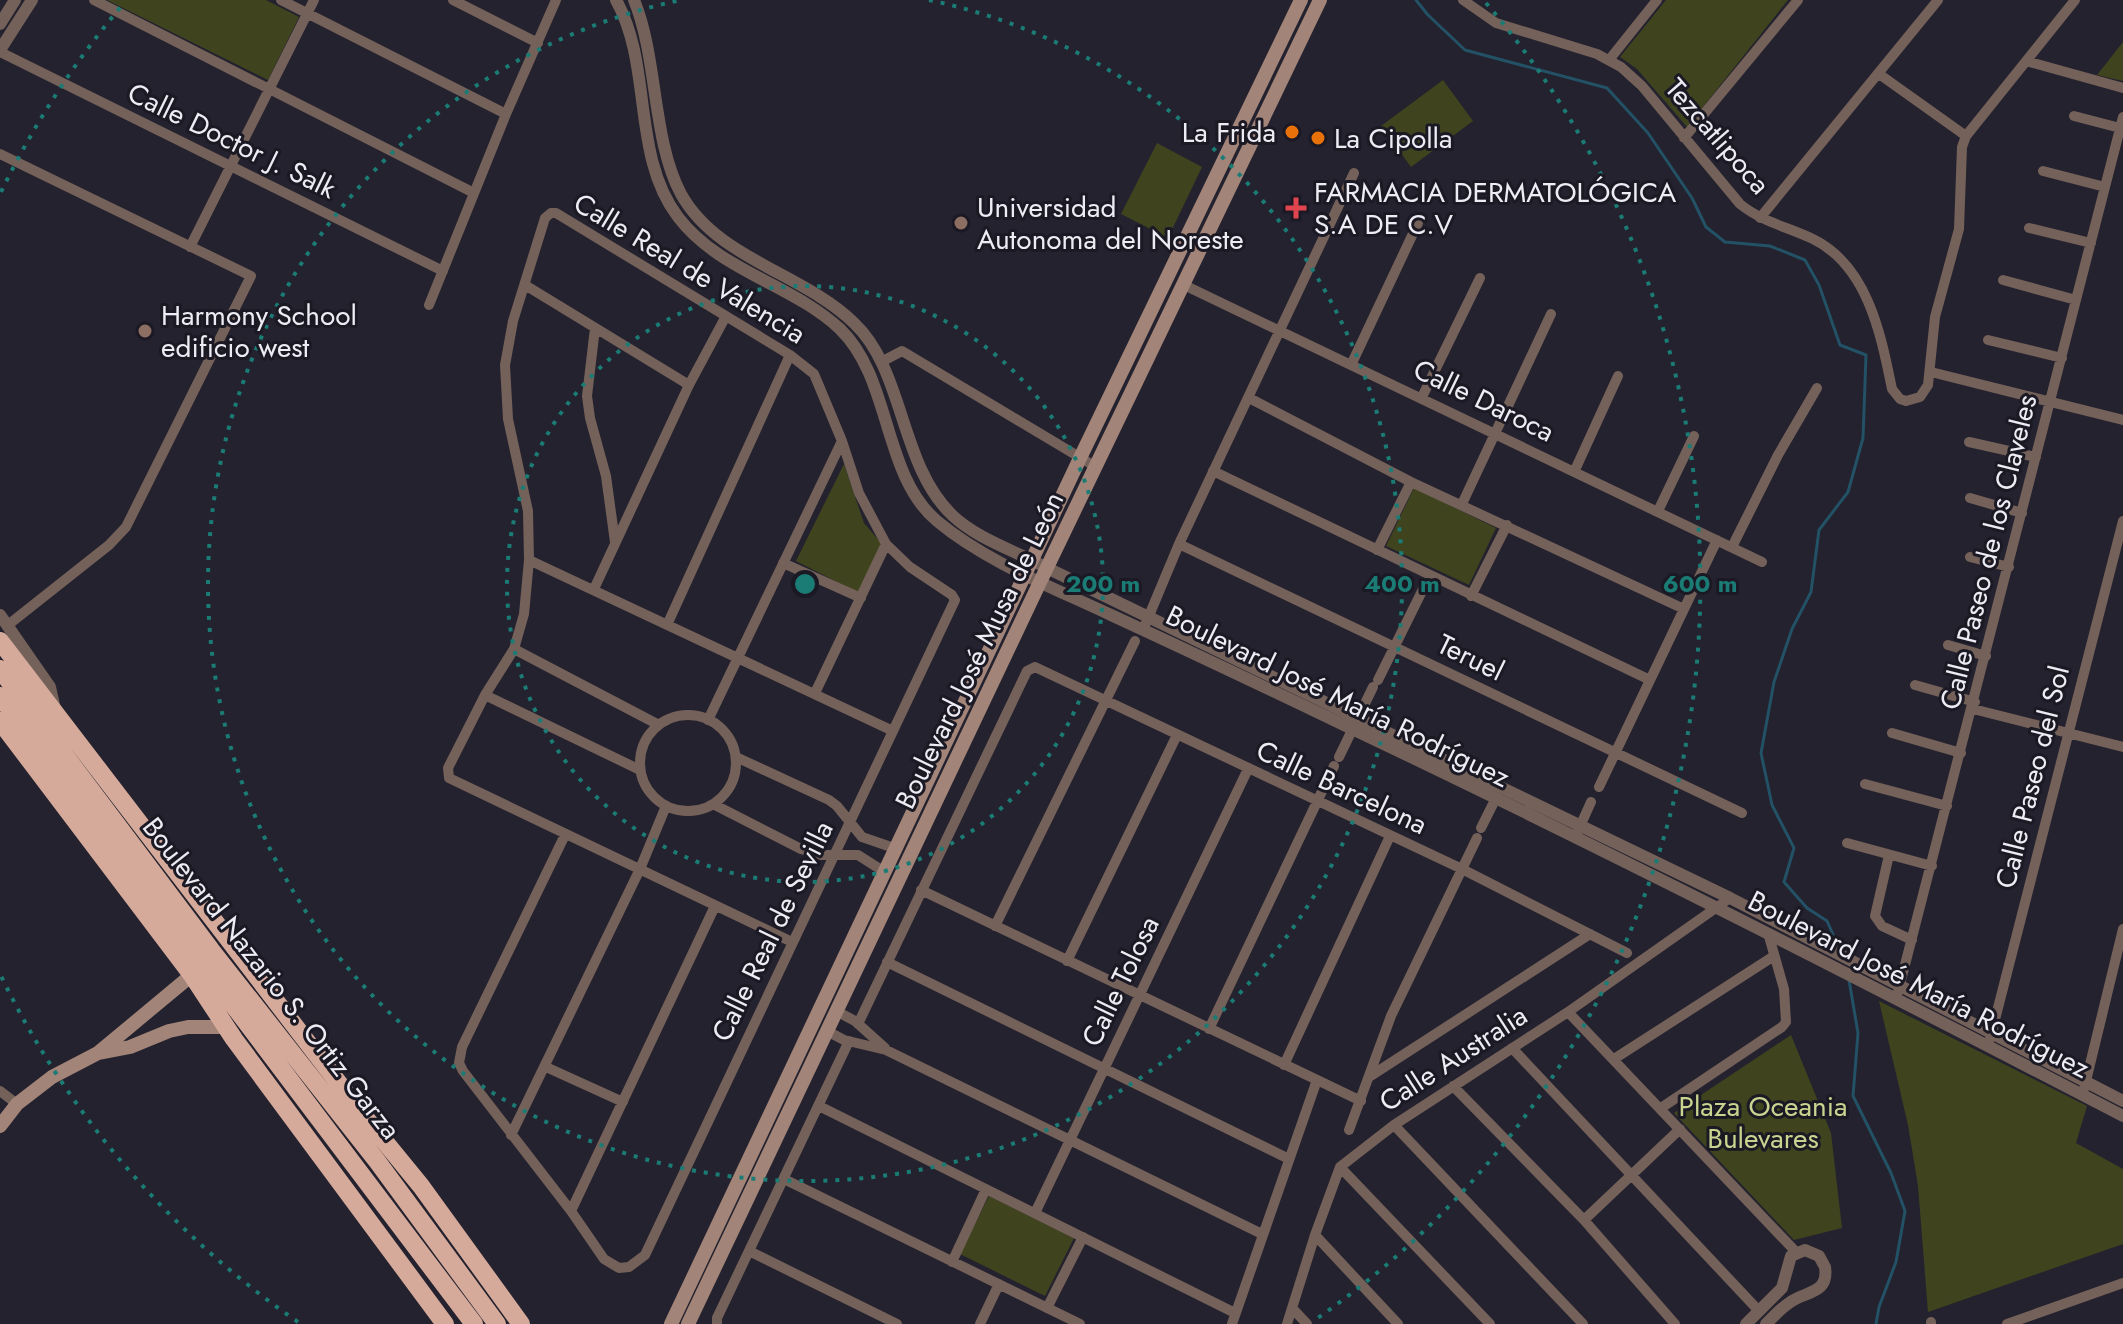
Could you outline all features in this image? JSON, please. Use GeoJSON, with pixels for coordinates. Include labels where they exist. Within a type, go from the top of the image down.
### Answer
{"type":"FeatureCollection","features":[{"type":"Feature","properties":{"kind":"highway"},"geometry":{"type":"LineString","coordinates":[[3,627],[55,713],[363,1115],[421,1186],[521,1321]]}},
{"type":"Feature","properties":{"kind":"highway","name":"Boulevard Nazario S. Ortiz Garza"},"geometry":{"type":"LineString","coordinates":[[0,669],[211,950],[381,1166],[497,1324]]}},
{"type":"Feature","properties":{"kind":"highway","name":"Boulevard Nazario S. Ortiz Garza"},"geometry":{"type":"LineString","coordinates":[[0,696],[474,1324]]}},
{"type":"Feature","properties":{"kind":"highway"},"geometry":{"type":"LineString","coordinates":[[25,700],[52,723],[128,810]]}},
{"type":"Feature","properties":{"kind":"highway"},"geometry":{"type":"LineString","coordinates":[[0,721],[192,975],[445,1324]]}},
{"type":"Feature","properties":{"kind":"highway"},"geometry":{"type":"LineString","coordinates":[[363,1115],[381,1166]]}},
{"type":"Feature","properties":{"kind":"highway"},"geometry":{"type":"LineString","coordinates":[[340,1144],[367,1218]]}},
{"type":"Feature","properties":{"kind":"main road","name":"Boulevard José Musa de León"},"geometry":{"type":"LineString","coordinates":[[671,1324],[1028,566],[1301,0]]}},
{"type":"Feature","properties":{"kind":"main road","name":"Boulevard José Musa de León"},"geometry":{"type":"LineString","coordinates":[[688,1324],[1320,0]]}},
{"type":"Feature","properties":{"kind":"main road"},"geometry":{"type":"LineString","coordinates":[[939,755],[950,751],[954,762]]}},
{"type":"Feature","properties":{"kind":"main road"},"geometry":{"type":"LineString","coordinates":[[0,1126],[17,1104],[52,1077],[98,1053],[232,945]]}},
{"type":"Feature","properties":{"kind":"main road"},"geometry":{"type":"LineString","coordinates":[[827,1031],[824,1014],[837,969]]}},
{"type":"Feature","properties":{"kind":"main road"},"geometry":{"type":"LineString","coordinates":[[98,1053],[130,1047],[169,1031],[188,1027],[227,1027]]}},
{"type":"Feature","properties":{"kind":"street"},"geometry":{"type":"LineString","coordinates":[[0,24],[15,0]]}},
{"type":"Feature","properties":{"kind":"street"},"geometry":{"type":"LineString","coordinates":[[0,51],[32,0]]}},
{"type":"Feature","properties":{"kind":"street"},"geometry":{"type":"LineString","coordinates":[[94,0],[474,193]]}},
{"type":"Feature","properties":{"kind":"street"},"geometry":{"type":"LineString","coordinates":[[281,0],[506,114]]}},
{"type":"Feature","properties":{"kind":"street"},"geometry":{"type":"LineString","coordinates":[[190,247],[314,0]]}},
{"type":"Feature","properties":{"kind":"street"},"geometry":{"type":"LineString","coordinates":[[453,0],[538,43]]}},
{"type":"Feature","properties":{"kind":"street"},"geometry":{"type":"LineString","coordinates":[[429,305],[556,0]]}},
{"type":"Feature","properties":{"kind":"street","name":"Boulevard José María Rodríguez"},"geometry":{"type":"LineString","coordinates":[[616,0],[629,33],[659,180],[679,218],[706,245],[813,309],[844,333],[855,346],[869,374],[902,464],[931,517],[969,544],[1028,566]]}},
{"type":"Feature","properties":{"kind":"street","name":"Boulevard José María Rodríguez"},"geometry":{"type":"LineString","coordinates":[[634,0],[643,28],[668,156],[682,195],[703,221],[730,245],[846,315],[869,341],[881,362],[919,466],[941,504],[954,517],[1043,575],[1143,630],[1496,798],[1578,830],[1789,928],[1881,983],[2084,1088],[2123,1116]]}},
{"type":"Feature","properties":{"kind":"street","name":"Tezcatlipoca"},"geometry":{"type":"LineString","coordinates":[[1463,0],[1496,23],[1609,60],[1642,86],[1740,204],[1760,218],[1817,241],[1853,275],[1873,312],[1892,389],[1900,399],[1906,401],[1920,397],[1928,385],[1931,372]]}},
{"type":"Feature","properties":{"kind":"street"},"geometry":{"type":"LineString","coordinates":[[1609,60],[1657,0]]}},
{"type":"Feature","properties":{"kind":"street"},"geometry":{"type":"LineString","coordinates":[[1684,138],[1798,0]]}},
{"type":"Feature","properties":{"kind":"street"},"geometry":{"type":"LineString","coordinates":[[1760,218],[1938,0]]}},
{"type":"Feature","properties":{"kind":"street"},"geometry":{"type":"LineString","coordinates":[[2075,0],[1966,136],[1962,147],[1959,229],[1935,317],[1931,372],[2123,420]]}},
{"type":"Feature","properties":{"kind":"street","name":"Calle Doctor J. Salk"},"geometry":{"type":"LineString","coordinates":[[0,51],[443,271]]}},
{"type":"Feature","properties":{"kind":"street"},"geometry":{"type":"LineString","coordinates":[[2026,61],[2123,88]]}},
{"type":"Feature","properties":{"kind":"street"},"geometry":{"type":"LineString","coordinates":[[1879,74],[1966,136]]}},
{"type":"Feature","properties":{"kind":"street"},"geometry":{"type":"LineString","coordinates":[[2074,116],[2122,123]]}},
{"type":"Feature","properties":{"kind":"street","name":"Calle Paseo de los Claveles"},"geometry":{"type":"LineString","coordinates":[[1898,992],[2122,123]]}},
{"type":"Feature","properties":{"kind":"street"},"geometry":{"type":"LineString","coordinates":[[0,154],[251,276],[126,527],[109,545],[3,627]]}},
{"type":"Feature","properties":{"kind":"street"},"geometry":{"type":"LineString","coordinates":[[2043,171],[2105,187]]}},
{"type":"Feature","properties":{"kind":"street"},"geometry":{"type":"LineString","coordinates":[[1143,630],[1179,544],[1354,173]]}},
{"type":"Feature","properties":{"kind":"street","name":"Calle Real de Valencia"},"geometry":{"type":"LineString","coordinates":[[525,285],[545,218],[556,213],[790,355],[814,374],[821,385],[859,493],[886,544],[910,567],[955,600]]}},
{"type":"Feature","properties":{"kind":"street"},"geometry":{"type":"LineString","coordinates":[[1352,363],[1418,223]]}},
{"type":"Feature","properties":{"kind":"street"},"geometry":{"type":"LineString","coordinates":[[2029,228],[2091,243]]}},
{"type":"Feature","properties":{"kind":"street"},"geometry":{"type":"LineString","coordinates":[[1422,397],[1480,278]]}},
{"type":"Feature","properties":{"kind":"street"},"geometry":{"type":"LineString","coordinates":[[2003,280],[2076,300]]}},
{"type":"Feature","properties":{"kind":"street"},"geometry":{"type":"LineString","coordinates":[[689,385],[525,285],[507,344],[505,388],[508,419],[528,511],[529,560],[524,614],[514,649],[485,695],[448,768],[449,778],[792,942]]}},
{"type":"Feature","properties":{"kind":"street","name":"Calle Daroca"},"geometry":{"type":"LineString","coordinates":[[1184,285],[1762,562]]}},
{"type":"Feature","properties":{"kind":"street"},"geometry":{"type":"LineString","coordinates":[[1462,504],[1551,314]]}},
{"type":"Feature","properties":{"kind":"street"},"geometry":{"type":"LineString","coordinates":[[594,589],[689,385],[726,316]]}},
{"type":"Feature","properties":{"kind":"street"},"geometry":{"type":"LineString","coordinates":[[595,328],[587,396],[606,476],[616,543]]}},
{"type":"Feature","properties":{"kind":"street"},"geometry":{"type":"LineString","coordinates":[[1988,340],[2062,358]]}},
{"type":"Feature","properties":{"kind":"street"},"geometry":{"type":"LineString","coordinates":[[881,362],[902,351],[1096,467]]}},
{"type":"Feature","properties":{"kind":"street"},"geometry":{"type":"LineString","coordinates":[[667,625],[790,355]]}},
{"type":"Feature","properties":{"kind":"street"},"geometry":{"type":"LineString","coordinates":[[1575,470],[1618,376]]}},
{"type":"Feature","properties":{"kind":"street"},"geometry":{"type":"LineString","coordinates":[[1732,547],[1778,455],[1817,388]]}},
{"type":"Feature","properties":{"kind":"street"},"geometry":{"type":"LineString","coordinates":[[1249,398],[1411,482],[1684,609]]}},
{"type":"Feature","properties":{"kind":"street"},"geometry":{"type":"LineString","coordinates":[[1658,511],[1694,436]]}},
{"type":"Feature","properties":{"kind":"street"},"geometry":{"type":"LineString","coordinates":[[708,720],[842,441]]}},
{"type":"Feature","properties":{"kind":"street"},"geometry":{"type":"LineString","coordinates":[[1969,442],[2036,457]]}},
{"type":"Feature","properties":{"kind":"street"},"geometry":{"type":"LineString","coordinates":[[1213,471],[1429,577],[1650,680]]}},
{"type":"Feature","properties":{"kind":"street"},"geometry":{"type":"LineString","coordinates":[[1377,550],[1411,482]]}},
{"type":"Feature","properties":{"kind":"street"},"geometry":{"type":"LineString","coordinates":[[1970,498],[2022,513]]}},
{"type":"Feature","properties":{"kind":"street","name":"Calle Paseo del Sol"},"geometry":{"type":"LineString","coordinates":[[1990,1039],[2123,521]]}},
{"type":"Feature","properties":{"kind":"street"},"geometry":{"type":"LineString","coordinates":[[1471,596],[1507,525]]}},
{"type":"Feature","properties":{"kind":"street"},"geometry":{"type":"LineString","coordinates":[[1599,787],[1717,540]]}},
{"type":"Feature","properties":{"kind":"street"},"geometry":{"type":"LineString","coordinates":[[815,693],[886,544]]}},
{"type":"Feature","properties":{"kind":"street","name":"Teruel"},"geometry":{"type":"LineString","coordinates":[[1179,544],[1742,813]]}},
{"type":"Feature","properties":{"kind":"street"},"geometry":{"type":"LineString","coordinates":[[1970,557],[2009,567]]}},
{"type":"Feature","properties":{"kind":"street"},"geometry":{"type":"LineString","coordinates":[[529,560],[893,731]]}},
{"type":"Feature","properties":{"kind":"street"},"geometry":{"type":"LineString","coordinates":[[783,563],[861,598]]}},
{"type":"Feature","properties":{"kind":"street","name":"Boulevard José María Rodríguez"},"geometry":{"type":"LineString","coordinates":[[1043,575],[1148,617],[1358,716],[1578,830],[1718,908],[1787,943],[1881,983]]}},
{"type":"Feature","properties":{"kind":"street"},"geometry":{"type":"LineString","coordinates":[[1209,1029],[1358,716],[1429,577]]}},
{"type":"Feature","properties":{"kind":"street","name":"Calle Real de Sevilla"},"geometry":{"type":"LineString","coordinates":[[571,1211],[604,1259],[619,1268],[629,1267],[645,1255],[955,600]]}},
{"type":"Feature","properties":{"kind":"street"},"geometry":{"type":"LineString","coordinates":[[995,926],[1135,641]]}},
{"type":"Feature","properties":{"kind":"street"},"geometry":{"type":"LineString","coordinates":[[1948,645],[1986,656]]}},
{"type":"Feature","properties":{"kind":"street"},"geometry":{"type":"LineString","coordinates":[[514,649],[659,725]]}},
{"type":"Feature","properties":{"kind":"street","name":"Calle Barcelona"},"geometry":{"type":"LineString","coordinates":[[921,890],[1027,671],[1035,667],[1462,869],[1627,953]]}},
{"type":"Feature","properties":{"kind":"street"},"geometry":{"type":"LineString","coordinates":[[1915,685],[1974,706],[2123,747]]}},
{"type":"Feature","properties":{"kind":"street"},"geometry":{"type":"LineString","coordinates":[[485,695],[640,770]]}},
{"type":"Feature","properties":{"kind":"street"},"geometry":{"type":"LineString","coordinates":[[692,716],[708,720],[722,729],[736,757],[735,775],[727,792],[713,804],[698,810],[682,811],[666,806],[645,785],[640,770],[641,753],[647,737],[659,725],[675,717],[692,716]]}},
{"type":"Feature","properties":{"kind":"street"},"geometry":{"type":"LineString","coordinates":[[1892,733],[1961,753]]}},
{"type":"Feature","properties":{"kind":"street"},"geometry":{"type":"LineString","coordinates":[[1067,961],[1177,735]]}},
{"type":"Feature","properties":{"kind":"street"},"geometry":{"type":"LineString","coordinates":[[736,757],[829,800],[862,837],[894,848]]}},
{"type":"Feature","properties":{"kind":"street","name":"Calle Tolosa"},"geometry":{"type":"LineString","coordinates":[[1035,1213],[1248,769]]}},
{"type":"Feature","properties":{"kind":"street"},"geometry":{"type":"LineString","coordinates":[[1865,784],[1947,806]]}},
{"type":"Feature","properties":{"kind":"street"},"geometry":{"type":"LineString","coordinates":[[1349,1130],[1391,1016],[1496,798]]}},
{"type":"Feature","properties":{"kind":"street"},"geometry":{"type":"LineString","coordinates":[[1578,830],[1591,802]]}},
{"type":"Feature","properties":{"kind":"street"},"geometry":{"type":"LineString","coordinates":[[713,804],[801,849],[833,856],[858,855],[883,871]]}},
{"type":"Feature","properties":{"kind":"street"},"geometry":{"type":"LineString","coordinates":[[511,1135],[640,869],[666,806]]}},
{"type":"Feature","properties":{"kind":"street"},"geometry":{"type":"LineString","coordinates":[[565,835],[462,1047],[459,1063],[571,1211],[715,906]]}},
{"type":"Feature","properties":{"kind":"street"},"geometry":{"type":"LineString","coordinates":[[1284,1065],[1390,836]]}},
{"type":"Feature","properties":{"kind":"street"},"geometry":{"type":"LineString","coordinates":[[1847,843],[1932,866]]}},
{"type":"Feature","properties":{"kind":"street"},"geometry":{"type":"LineString","coordinates":[[1889,855],[1875,916],[1882,926],[1912,940]]}},
{"type":"Feature","properties":{"kind":"street"},"geometry":{"type":"LineString","coordinates":[[858,1024],[921,890],[1361,1101]]}},
{"type":"Feature","properties":{"kind":"street","name":"Calle Australia"},"geometry":{"type":"LineString","coordinates":[[1340,1167],[1394,1125],[1568,1012],[1730,898]]}},
{"type":"Feature","properties":{"kind":"street"},"geometry":{"type":"LineString","coordinates":[[2084,1088],[2123,929]]}},
{"type":"Feature","properties":{"kind":"street"},"geometry":{"type":"LineString","coordinates":[[1661,1108],[1782,1027],[1787,1018],[1784,989],[1768,933]]}},
{"type":"Feature","properties":{"kind":"street"},"geometry":{"type":"LineString","coordinates":[[1369,1077],[1590,934]]}},
{"type":"Feature","properties":{"kind":"street"},"geometry":{"type":"LineString","coordinates":[[1614,1059],[1774,956]]}},
{"type":"Feature","properties":{"kind":"street"},"geometry":{"type":"LineString","coordinates":[[887,962],[1289,1159]]}},
{"type":"Feature","properties":{"kind":"street"},"geometry":{"type":"LineString","coordinates":[[836,1011],[858,1024],[886,1050]]}},
{"type":"Feature","properties":{"kind":"street"},"geometry":{"type":"LineString","coordinates":[[1568,1012],[1796,1252]]}},
{"type":"Feature","properties":{"kind":"street"},"geometry":{"type":"LineString","coordinates":[[827,1031],[849,1041],[886,1050],[1262,1234]]}},
{"type":"Feature","properties":{"kind":"street"},"geometry":{"type":"LineString","coordinates":[[717,1324],[849,1041]]}},
{"type":"Feature","properties":{"kind":"street"},"geometry":{"type":"LineString","coordinates":[[1512,1048],[1759,1311]]}},
{"type":"Feature","properties":{"kind":"street"},"geometry":{"type":"LineString","coordinates":[[546,1067],[623,1102]]}},
{"type":"Feature","properties":{"kind":"street"},"geometry":{"type":"LineString","coordinates":[[819,1106],[1083,1237],[1234,1318],[1317,1080]]}},
{"type":"Feature","properties":{"kind":"street"},"geometry":{"type":"LineString","coordinates":[[1453,1086],[1584,1220],[1675,1324]]}},
{"type":"Feature","properties":{"kind":"street","name":"Boulevard José María Rodríguez"},"geometry":{"type":"LineString","coordinates":[[2084,1088],[2123,1101]]}},
{"type":"Feature","properties":{"kind":"street"},"geometry":{"type":"LineString","coordinates":[[0,1091],[17,1104]]}},
{"type":"Feature","properties":{"kind":"street"},"geometry":{"type":"LineString","coordinates":[[1394,1125],[1583,1324]]}},
{"type":"Feature","properties":{"kind":"street"},"geometry":{"type":"LineString","coordinates":[[1584,1220],[1680,1129]]}},
{"type":"Feature","properties":{"kind":"street"},"geometry":{"type":"LineString","coordinates":[[1287,1324],[1340,1167],[1490,1324]]}},
{"type":"Feature","properties":{"kind":"street"},"geometry":{"type":"LineString","coordinates":[[784,1179],[1080,1324]]}},
{"type":"Feature","properties":{"kind":"street"},"geometry":{"type":"LineString","coordinates":[[952,1262],[986,1189]]}},
{"type":"Feature","properties":{"kind":"street"},"geometry":{"type":"LineString","coordinates":[[1315,1235],[1398,1324]]}},
{"type":"Feature","properties":{"kind":"street"},"geometry":{"type":"LineString","coordinates":[[1047,1308],[1083,1237]]}},
{"type":"Feature","properties":{"kind":"street"},"geometry":{"type":"LineString","coordinates":[[1746,1324],[1782,1288],[1788,1261],[1796,1252],[1805,1250],[1819,1256],[1825,1267],[1823,1284],[1815,1292],[1789,1303],[1766,1324]]}},
{"type":"Feature","properties":{"kind":"street"},"geometry":{"type":"LineString","coordinates":[[749,1251],[897,1324]]}},
{"type":"Feature","properties":{"kind":"street"},"geometry":{"type":"LineString","coordinates":[[2007,1324],[2123,1283]]}},
{"type":"Feature","properties":{"kind":"street"},"geometry":{"type":"LineString","coordinates":[[980,1324],[999,1284]]}},
{"type":"Feature","properties":{"kind":"street"},"geometry":{"type":"LineString","coordinates":[[1292,1308],[1307,1324]]}},
{"type":"Feature","properties":{"kind":"street"},"geometry":{"type":"LineString","coordinates":[[1654,1324],[1665,1314]]}},
{"type":"Feature","properties":{"kind":"green space"},"geometry":{"type":"Polygon","coordinates":[[[107,0],[266,0],[299,17],[268,80],[107,0]]]}},
{"type":"Feature","properties":{"kind":"green space"},"geometry":{"type":"Polygon","coordinates":[[[1666,0],[1788,0],[1687,127],[1637,69],[1620,57],[1666,0]]]}},
{"type":"Feature","properties":{"kind":"green space"},"geometry":{"type":"Polygon","coordinates":[[[2123,42],[2123,81],[2097,75],[2123,42]]]}},
{"type":"Feature","properties":{"kind":"green space"},"geometry":{"type":"Polygon","coordinates":[[[1443,80],[1473,121],[1411,167],[1381,126],[1443,80]]]}},
{"type":"Feature","properties":{"kind":"green space"},"geometry":{"type":"Polygon","coordinates":[[[1157,143],[1202,167],[1168,238],[1121,214],[1157,143]]]}},
{"type":"Feature","properties":{"kind":"green space"},"geometry":{"type":"Polygon","coordinates":[[[844,464],[864,523],[882,544],[859,593],[796,561],[844,464]]]}},
{"type":"Feature","properties":{"kind":"green space"},"geometry":{"type":"Polygon","coordinates":[[[1414,488],[1496,528],[1469,585],[1386,546],[1414,488]]]}},
{"type":"Feature","properties":{"kind":"green space"},"geometry":{"type":"Polygon","coordinates":[[[1879,1001],[2087,1106],[2076,1143],[2123,1169],[2123,1244],[1928,1312],[1918,1186],[1908,1125],[1879,1001]]]}},
{"type":"Feature","properties":{"kind":"green space","name":"Plaza Oceania Bulevares"},"geometry":{"type":"Polygon","coordinates":[[[1791,1035],[1831,1133],[1842,1228],[1794,1240],[1674,1113],[1791,1035]]]}},
{"type":"Feature","properties":{"kind":"green space"},"geometry":{"type":"Polygon","coordinates":[[[989,1196],[1074,1238],[1045,1296],[960,1254],[989,1196]]]}},
{"type":"Feature","properties":{"kind":"waterway"},"geometry":{"type":"LineString","coordinates":[[1416,0],[1465,50],[1607,88],[1648,133],[1692,198],[1706,227],[1725,242],[1770,246],[1805,260],[1819,285],[1840,345],[1866,355],[1863,438],[1848,492],[1819,530],[1811,592],[1792,629],[1774,682],[1761,753],[1772,805],[1794,848],[1784,882],[1807,908],[1827,921],[1840,950]]}},
{"type":"Feature","properties":{"kind":"waterway"},"geometry":{"type":"LineString","coordinates":[[1849,980],[1858,1033],[1853,1096],[1891,1173],[1905,1211],[1896,1262],[1876,1324]]}},
{"type":"Feature","properties":{"kind":"place","name":"La Frida"},"geometry":{"type":"Point","coordinates":[1292,132]}},
{"type":"Feature","properties":{"kind":"place","name":"La Cipolla"},"geometry":{"type":"Point","coordinates":[1318,138]}},
{"type":"Feature","properties":{"kind":"place","name":"FARMACIA DERMATOLÓGICA S.A DE C.V"},"geometry":{"type":"Point","coordinates":[1296,208]}},
{"type":"Feature","properties":{"kind":"place","name":"Universidad Autonoma del Noreste"},"geometry":{"type":"Point","coordinates":[961,223]}},
{"type":"Feature","properties":{"kind":"place","name":"Harmony School edificio west"},"geometry":{"type":"Point","coordinates":[145,331]}}]}
